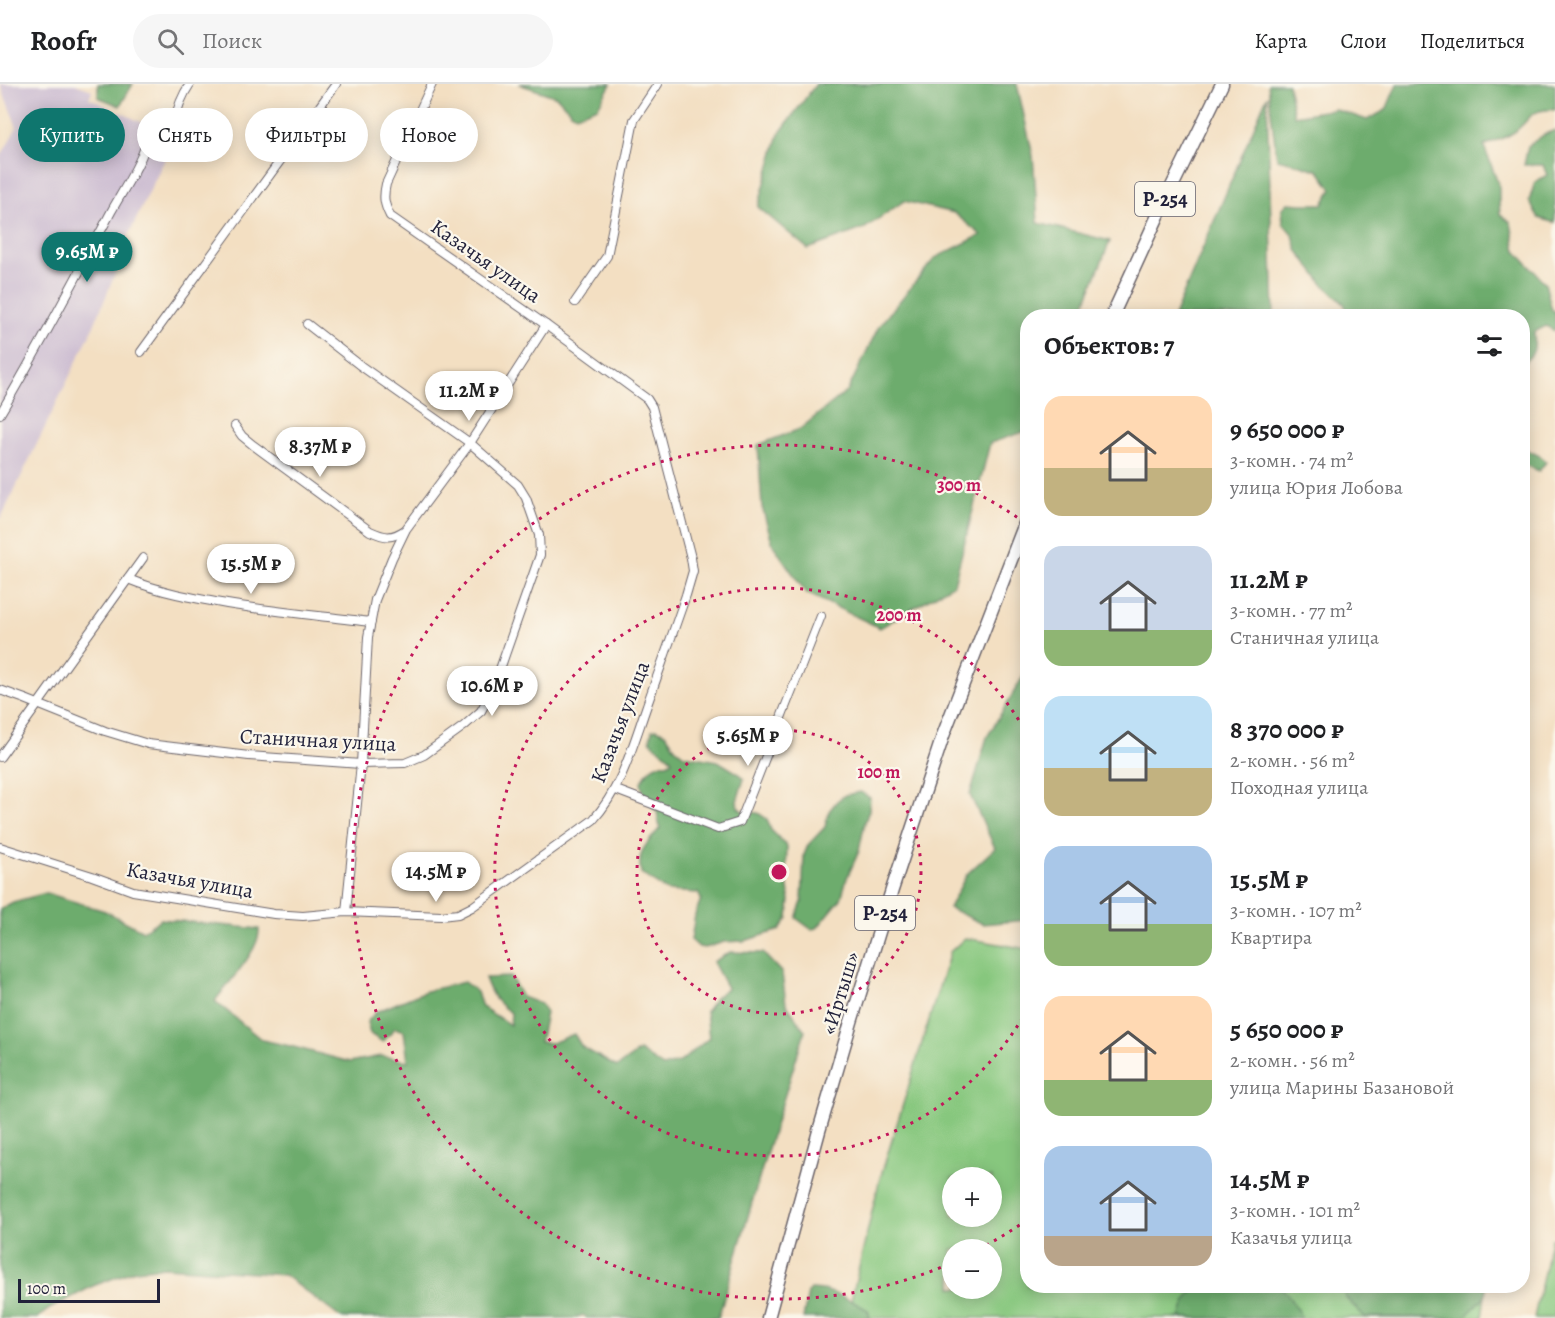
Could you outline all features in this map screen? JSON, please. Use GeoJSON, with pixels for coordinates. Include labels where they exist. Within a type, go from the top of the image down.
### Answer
{"type":"FeatureCollection","features":[{"type":"Feature","properties":{"kind":"highway","name":"Р-254"},"geometry":{"type":"LineString","coordinates":[[1115,309],[1222,84]]}},
{"type":"Feature","properties":{"kind":"highway","name":"«Иртыш»"},"geometry":{"type":"LineString","coordinates":[[768,1318],[822,1120],[892,890],[944,733],[1020,537]]}},
{"type":"Feature","properties":{"kind":"street"},"geometry":{"type":"LineString","coordinates":[[177,108],[190,84]]}},
{"type":"Feature","properties":{"kind":"street"},"geometry":{"type":"LineString","coordinates":[[141,352],[336,84]]}},
{"type":"Feature","properties":{"kind":"street","name":"Казачья улица"},"geometry":{"type":"LineString","coordinates":[[0,848],[133,891],[274,914],[303,916],[346,912],[441,916],[458,914],[472,907],[593,820],[616,790],[693,571],[652,407],[647,399],[546,325],[390,216],[383,196],[386,184],[432,84]]}},
{"type":"Feature","properties":{"kind":"street"},"geometry":{"type":"LineString","coordinates":[[575,302],[607,256],[634,120],[658,84]]}},
{"type":"Feature","properties":{"kind":"street"},"geometry":{"type":"LineString","coordinates":[[0,414],[29,365],[138,162]]}},
{"type":"Feature","properties":{"kind":"street","name":"Станичная улица"},"geometry":{"type":"LineString","coordinates":[[0,690],[105,731],[148,744],[249,756],[361,764],[405,763],[415,759],[464,726],[481,711],[493,689],[540,555],[539,535],[526,498],[519,485],[470,443],[361,366],[307,324]]}},
{"type":"Feature","properties":{"kind":"street"},"geometry":{"type":"LineString","coordinates":[[346,912],[361,764],[368,637],[375,600],[406,529],[470,443],[546,325]]}},
{"type":"Feature","properties":{"kind":"street"},"geometry":{"type":"LineString","coordinates":[[235,426],[253,445],[370,531],[382,536],[395,537],[406,529]]}},
{"type":"Feature","properties":{"kind":"street"},"geometry":{"type":"LineString","coordinates":[[0,757],[143,558]]}},
{"type":"Feature","properties":{"kind":"street"},"geometry":{"type":"LineString","coordinates":[[128,579],[150,588],[200,600],[371,622]]}},
{"type":"Feature","properties":{"kind":"street"},"geometry":{"type":"LineString","coordinates":[[616,790],[718,829],[740,822],[821,616]]}},
{"type":"Feature","properties":{"kind":"shaded area"},"geometry":{"type":"Polygon","coordinates":[[[0,84],[75,84],[92,90],[89,98],[111,108],[18,108],[18,162],[125,162],[125,115],[137,120],[137,162],[164,162],[119,255],[122,257],[93,328],[0,520],[0,158],[17,127],[0,84]]]}},
{"type":"Feature","properties":{"kind":"green space"},"geometry":{"type":"Polygon","coordinates":[[[98,84],[133,84],[120,106],[98,97],[98,84]]]}},
{"type":"Feature","properties":{"kind":"green space"},"geometry":{"type":"Polygon","coordinates":[[[519,84],[611,84],[598,107],[576,115],[557,97],[519,84]]]}},
{"type":"Feature","properties":{"kind":"green space"},"geometry":{"type":"Polygon","coordinates":[[[816,84],[1017,84],[1033,156],[1038,223],[1110,241],[1083,309],[1020,309],[1020,433],[990,443],[954,584],[880,628],[806,593],[773,545],[762,507],[758,445],[800,429],[848,390],[879,326],[935,258],[981,235],[954,213],[904,201],[865,228],[808,249],[758,207],[779,134],[816,84]]]}},
{"type":"Feature","properties":{"kind":"green space"},"geometry":{"type":"Polygon","coordinates":[[[1268,84],[1288,84],[1294,116],[1335,109],[1367,120],[1386,110],[1397,84],[1555,84],[1555,110],[1539,111],[1511,134],[1484,146],[1499,186],[1500,214],[1511,223],[1516,251],[1545,283],[1552,310],[1555,311],[1555,331],[1546,326],[1534,332],[1534,350],[1530,356],[1530,309],[1346,309],[1323,284],[1297,250],[1293,235],[1283,223],[1282,209],[1288,203],[1323,204],[1332,189],[1319,171],[1277,159],[1268,84]]]}},
{"type":"Feature","properties":{"kind":"green space"},"geometry":{"type":"Polygon","coordinates":[[[1267,96],[1274,309],[1177,309],[1267,96]]]}},
{"type":"Feature","properties":{"kind":"green space"},"geometry":{"type":"Polygon","coordinates":[[[1555,130],[1555,223],[1539,218],[1529,201],[1535,182],[1547,175],[1543,165],[1524,165],[1528,146],[1555,130]]]}},
{"type":"Feature","properties":{"kind":"green space"},"geometry":{"type":"Polygon","coordinates":[[[1530,451],[1546,462],[1539,471],[1530,467],[1530,451]]]}},
{"type":"Feature","properties":{"kind":"green space"},"geometry":{"type":"Polygon","coordinates":[[[1020,682],[1020,921],[983,924],[949,908],[967,874],[995,848],[970,795],[987,737],[1020,682]]]}},
{"type":"Feature","properties":{"kind":"green space"},"geometry":{"type":"Polygon","coordinates":[[[657,729],[666,734],[675,748],[684,755],[718,761],[741,775],[744,779],[737,801],[738,807],[742,811],[758,813],[767,819],[771,830],[787,846],[786,876],[790,900],[788,918],[780,930],[744,941],[699,947],[691,940],[695,915],[701,899],[698,893],[667,891],[641,873],[642,853],[660,828],[657,812],[643,792],[641,782],[654,766],[672,761],[650,740],[652,730],[657,729]]]}},
{"type":"Feature","properties":{"kind":"green space"},"geometry":{"type":"Polygon","coordinates":[[[861,792],[870,798],[859,851],[841,899],[817,928],[811,929],[796,918],[802,902],[804,855],[808,845],[825,827],[829,811],[837,801],[845,795],[861,792]]]}},
{"type":"Feature","properties":{"kind":"green space"},"geometry":{"type":"Polygon","coordinates":[[[46,893],[105,911],[143,931],[161,919],[259,929],[255,946],[249,956],[215,1001],[262,1040],[350,1062],[381,1056],[408,1061],[404,1031],[395,1028],[383,1042],[370,1034],[367,1022],[376,1012],[426,991],[464,982],[477,992],[482,1007],[510,1025],[511,1013],[495,998],[485,978],[511,977],[522,997],[541,1004],[546,1013],[540,1042],[552,1043],[574,1034],[582,1047],[617,1067],[639,1051],[663,1067],[680,1062],[709,1038],[706,1011],[716,997],[727,988],[713,962],[730,952],[763,953],[782,973],[786,1004],[805,1031],[718,1318],[587,1318],[583,1315],[576,1318],[341,1318],[284,1275],[165,1267],[135,1270],[93,1286],[37,1318],[0,1318],[0,909],[13,902],[46,893]]]}},
{"type":"Feature","properties":{"kind":"green space"},"geometry":{"type":"Polygon","coordinates":[[[965,938],[1020,948],[1020,1293],[1485,1293],[1482,1318],[847,1318],[879,1182],[950,952],[965,938]]]}},
{"type":"Feature","properties":{"kind":"green space"},"geometry":{"type":"Polygon","coordinates":[[[1551,1239],[1555,1239],[1555,1318],[1534,1318],[1551,1239]]]}},
{"type":"Feature","properties":{"kind":"green space"},"geometry":{"type":"Polygon","coordinates":[[[811,1289],[826,1291],[847,1299],[868,1310],[870,1318],[803,1318],[808,1293],[811,1289]]]}},
{"type":"Feature","properties":{"kind":"green space"},"geometry":{"type":"Polygon","coordinates":[[[1191,1293],[1286,1293],[1302,1318],[1180,1318],[1191,1293]]]}},
{"type":"Feature","properties":{"kind":"green space"},"geometry":{"type":"Polygon","coordinates":[[[1344,1293],[1485,1293],[1485,1296],[1462,1318],[1365,1317],[1344,1293]]]}}]}
